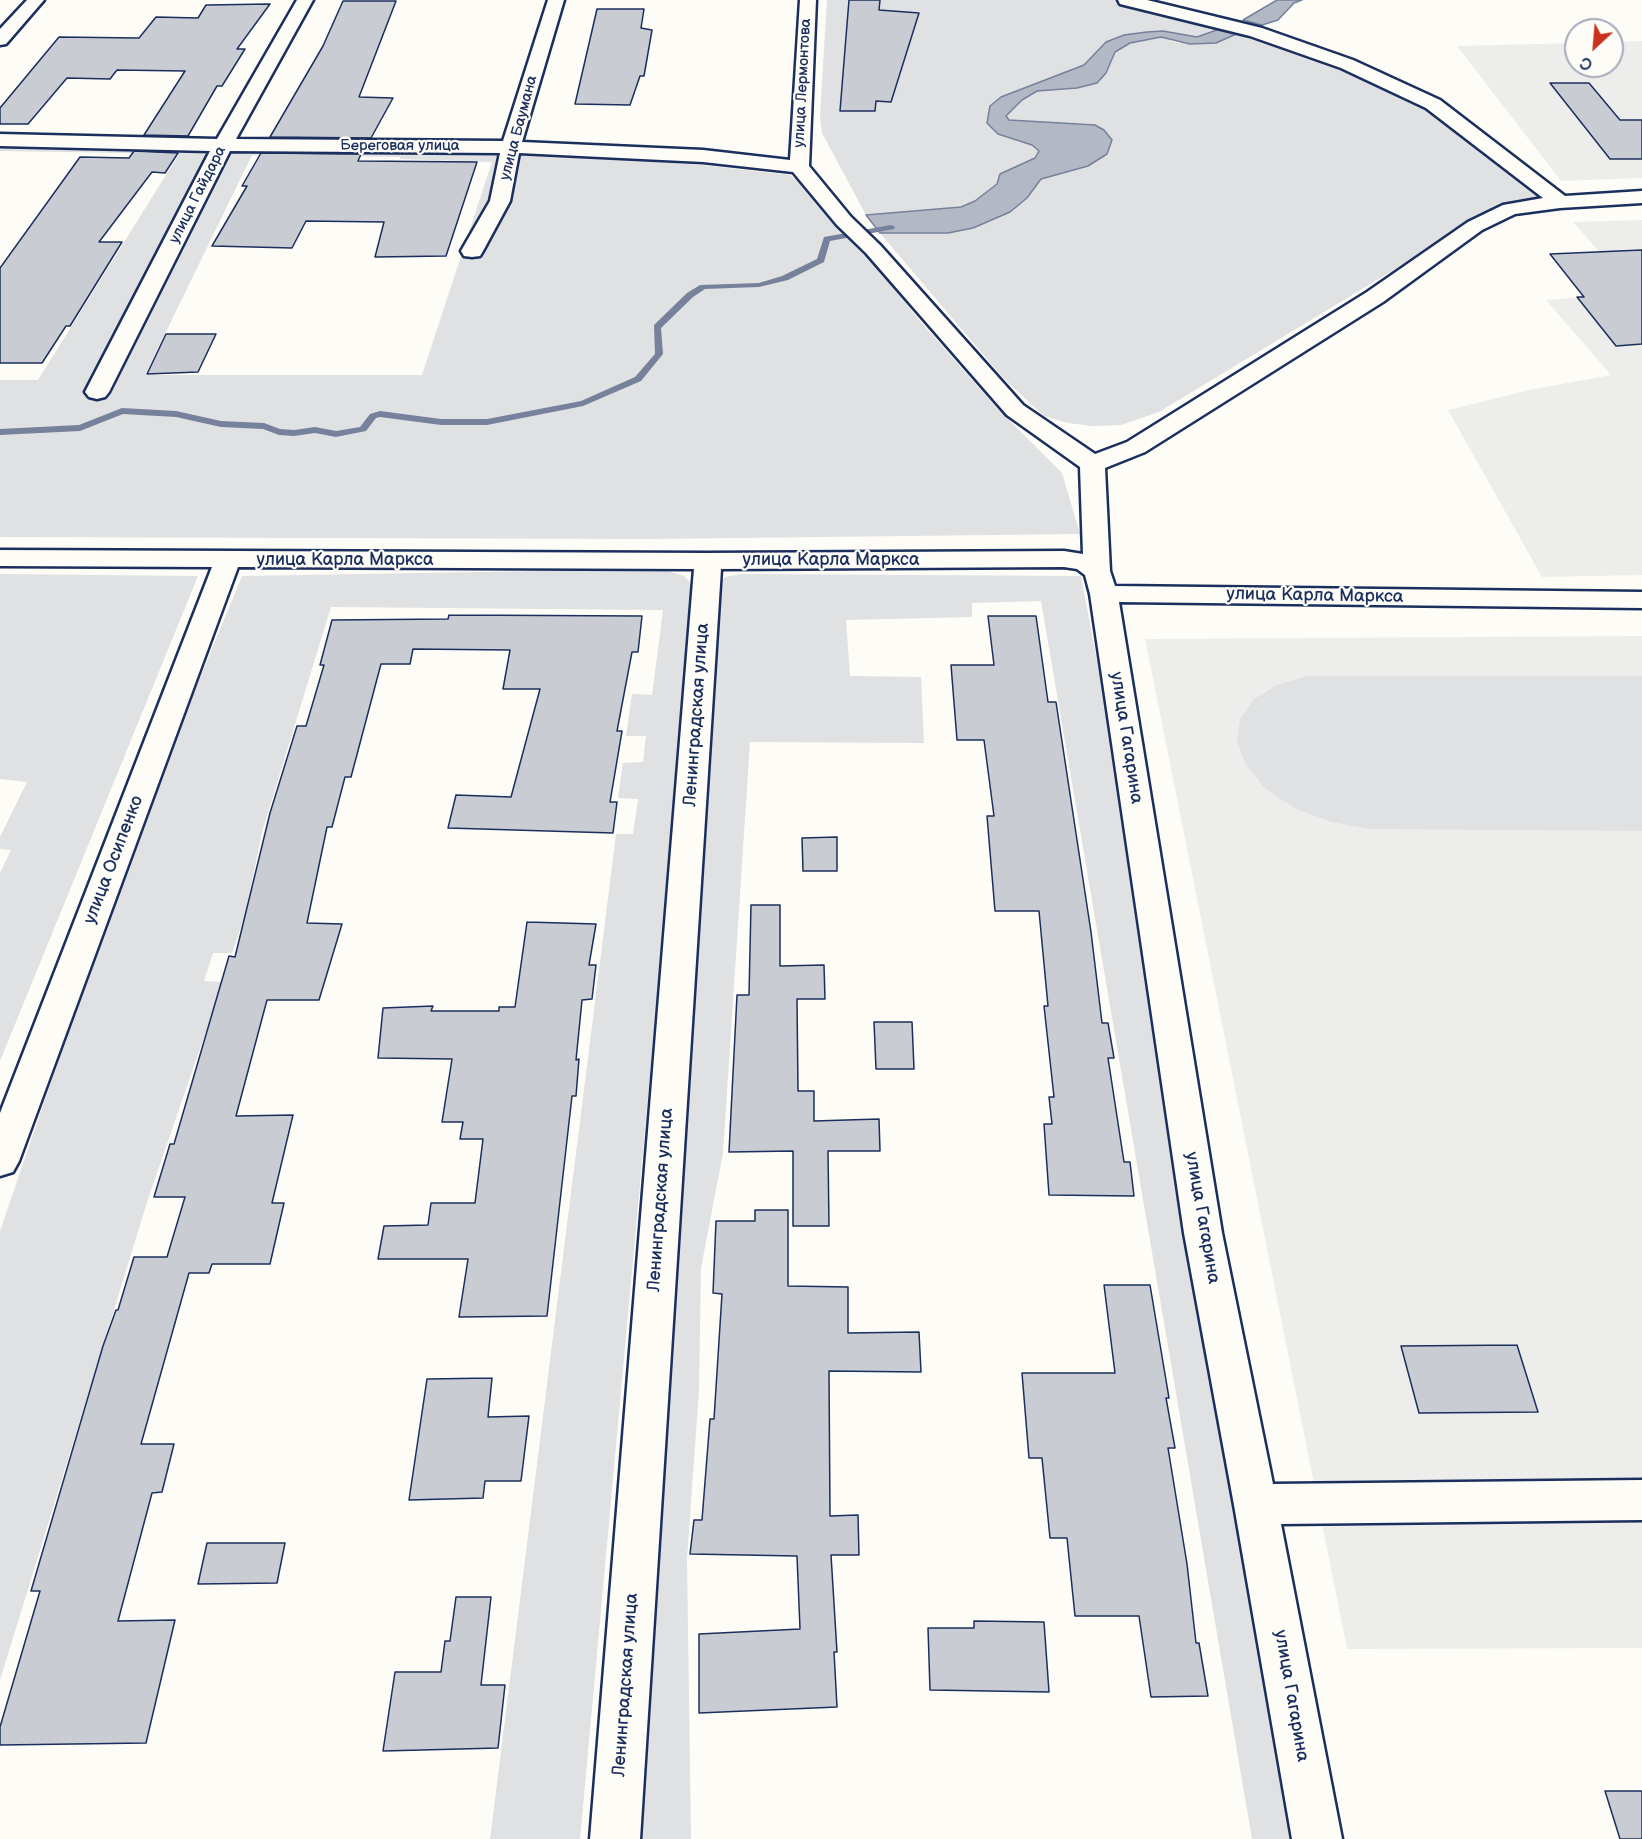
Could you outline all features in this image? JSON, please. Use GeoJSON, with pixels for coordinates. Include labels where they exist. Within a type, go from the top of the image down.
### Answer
{"type":"FeatureCollection","features":[{"type":"Feature","properties":{"kind":"street"},"geometry":{"type":"LineString","coordinates":[[0,40],[36,0]]}},
{"type":"Feature","properties":{"kind":"street","name":"улица Гайдара"},"geometry":{"type":"LineString","coordinates":[[97,392],[223,145],[305,0]]}},
{"type":"Feature","properties":{"kind":"street","name":"улица Баумана"},"geometry":{"type":"LineString","coordinates":[[472,251],[500,201],[511,147],[556,0]]}},
{"type":"Feature","properties":{"kind":"street","name":"улица Лермонтова"},"geometry":{"type":"LineString","coordinates":[[799,167],[807,0]]}},
{"type":"Feature","properties":{"kind":"street"},"geometry":{"type":"LineString","coordinates":[[1126,0],[1215,20],[1256,32],[1347,64],[1433,104],[1560,202]]}},
{"type":"Feature","properties":{"kind":"street","name":"Береговая улица"},"geometry":{"type":"LineString","coordinates":[[0,140],[223,145],[511,147],[703,156],[799,167]]}},
{"type":"Feature","properties":{"kind":"street"},"geometry":{"type":"LineString","coordinates":[[799,167],[843,221],[873,249],[1015,410],[1092,464],[1136,447],[1375,297],[1475,226],[1510,209],[1560,202],[1642,198]]}},
{"type":"Feature","properties":{"kind":"street","name":"улица Гагарина"},"geometry":{"type":"LineString","coordinates":[[1092,464],[1100,583],[1203,1233],[1256,1505],[1317,1839]]}},
{"type":"Feature","properties":{"kind":"street","name":"улица Карла Маркса"},"geometry":{"type":"LineString","coordinates":[[0,558],[708,561],[1064,559],[1084,562],[1100,583],[1642,600]]}},
{"type":"Feature","properties":{"kind":"street","name":"улица Осипенко"},"geometry":{"type":"LineString","coordinates":[[0,1161],[228,559]]}},
{"type":"Feature","properties":{"kind":"street","name":"Ленинградская улица"},"geometry":{"type":"LineString","coordinates":[[615,1839],[708,561]]}},
{"type":"Feature","properties":{"kind":"street"},"geometry":{"type":"LineString","coordinates":[[1256,1505],[1318,1502],[1642,1500]]}},
{"type":"Feature","properties":{"kind":"shaded area"},"geometry":{"type":"Polygon","coordinates":[[[827,0],[1120,0],[1228,26],[1197,37],[1163,31],[1124,35],[1106,42],[1084,65],[1001,97],[998,134],[1032,145],[1040,151],[1035,158],[1000,174],[997,184],[975,201],[961,207],[866,215],[822,133],[820,116],[827,0]]]}},
{"type":"Feature","properties":{"kind":"shaded area"},"geometry":{"type":"Polygon","coordinates":[[[1277,0],[1302,0],[1294,3],[1278,20],[1262,25],[1243,20],[1277,0]]]}},
{"type":"Feature","properties":{"kind":"shaded area"},"geometry":{"type":"Polygon","coordinates":[[[1228,26],[1243,31],[1216,43],[1190,44],[1161,37],[1130,43],[1115,52],[1106,73],[1097,83],[1077,88],[1037,91],[1022,100],[1006,116],[1009,120],[1095,125],[1104,130],[1112,140],[1107,154],[1088,166],[1041,179],[1027,198],[1010,212],[973,228],[948,233],[880,233],[866,215],[961,207],[975,201],[997,184],[1000,174],[1035,158],[1039,151],[1032,145],[998,134],[987,123],[990,106],[1001,97],[1084,65],[1106,42],[1124,35],[1163,31],[1197,37],[1228,26]]]}},
{"type":"Feature","properties":{"kind":"shaded area"},"geometry":{"type":"Polygon","coordinates":[[[1243,31],[1315,56],[1424,109],[1543,196],[1504,203],[1159,412],[1121,425],[1092,426],[1068,423],[1044,416],[1004,379],[880,233],[948,233],[1027,198],[1041,179],[1064,172],[1095,125],[1009,120],[1006,116],[1022,100],[1037,91],[1077,88],[1106,73],[1115,52],[1130,43],[1161,37],[1177,43],[1230,37],[1243,31]]]}},
{"type":"Feature","properties":{"kind":"shaded area"},"geometry":{"type":"Polygon","coordinates":[[[1642,41],[1642,178],[1561,181],[1457,46],[1564,43],[1564,78],[1624,78],[1624,42],[1642,41]]]}},
{"type":"Feature","properties":{"kind":"shaded area"},"geometry":{"type":"Polygon","coordinates":[[[0,146],[257,147],[541,154],[702,165],[790,175],[831,208],[914,314],[996,407],[1062,473],[1080,534],[649,539],[0,537],[0,380],[38,380],[179,154],[0,151],[0,146]],[[252,155],[145,375],[422,375],[492,162],[400,159],[400,157],[252,155]]]}},
{"type":"Feature","properties":{"kind":"shaded area"},"geometry":{"type":"Polygon","coordinates":[[[1642,220],[1642,575],[1542,577],[1448,410],[1529,390],[1611,375],[1546,300],[1584,297],[1550,254],[1570,253],[1606,297],[1637,295],[1573,222],[1642,220]]]}},
{"type":"Feature","properties":{"kind":"shaded area"},"geometry":{"type":"Polygon","coordinates":[[[662,569],[684,576],[689,581],[694,594],[580,1839],[490,1839],[616,834],[633,834],[638,799],[618,798],[623,763],[643,762],[646,736],[626,736],[632,694],[652,695],[663,610],[331,607],[262,832],[245,915],[232,953],[213,953],[204,981],[223,982],[148,1199],[0,1680],[0,1231],[137,831],[242,576],[662,569]]]}},
{"type":"Feature","properties":{"kind":"shaded area"},"geometry":{"type":"Polygon","coordinates":[[[0,574],[198,576],[0,1061],[0,873],[11,850],[0,849],[0,837],[27,782],[0,779],[0,574]]]}},
{"type":"Feature","properties":{"kind":"shaded area"},"geometry":{"type":"Polygon","coordinates":[[[742,574],[1081,576],[1319,1839],[1252,1839],[1041,601],[972,603],[972,617],[846,620],[850,676],[921,677],[924,743],[750,742],[723,1153],[701,1268],[699,1390],[687,1559],[691,1839],[636,1839],[663,1298],[704,874],[720,584],[725,577],[742,574]]]}},
{"type":"Feature","properties":{"kind":"shaded area"},"geometry":{"type":"Polygon","coordinates":[[[1642,636],[1642,1648],[1347,1649],[1145,639],[1642,636]]]}},
{"type":"Feature","properties":{"kind":"shaded area"},"geometry":{"type":"Polygon","coordinates":[[[1307,676],[1642,676],[1642,831],[1370,829],[1331,822],[1294,808],[1265,788],[1246,765],[1237,741],[1240,719],[1254,699],[1277,685],[1307,676]]]}},
{"type":"Feature","properties":{"kind":"building"},"geometry":{"type":"Polygon","coordinates":[[[849,0],[880,0],[879,10],[919,13],[891,102],[876,101],[875,111],[840,111],[849,0]]]}},
{"type":"Feature","properties":{"kind":"building"},"geometry":{"type":"Polygon","coordinates":[[[343,1],[396,1],[359,97],[393,98],[371,138],[270,137],[323,46],[343,1]]]}},
{"type":"Feature","properties":{"kind":"building"},"geometry":{"type":"Polygon","coordinates":[[[270,4],[237,49],[245,49],[222,86],[217,86],[188,136],[144,135],[185,71],[117,70],[110,79],[67,78],[28,124],[0,124],[0,108],[59,37],[139,38],[156,17],[198,18],[206,5],[270,4]]]}},
{"type":"Feature","properties":{"kind":"building"},"geometry":{"type":"Polygon","coordinates":[[[597,9],[644,9],[641,28],[652,30],[644,76],[640,76],[630,105],[575,104],[597,9]]]}},
{"type":"Feature","properties":{"kind":"building"},"geometry":{"type":"Polygon","coordinates":[[[1550,83],[1589,83],[1620,120],[1642,120],[1642,159],[1610,159],[1550,83]]]}},
{"type":"Feature","properties":{"kind":"building"},"geometry":{"type":"Polygon","coordinates":[[[134,151],[178,153],[165,173],[152,172],[99,242],[122,242],[70,326],[66,326],[42,363],[0,363],[0,268],[80,157],[129,158],[134,151]]]}},
{"type":"Feature","properties":{"kind":"building"},"geometry":{"type":"Polygon","coordinates":[[[261,153],[361,154],[358,161],[477,162],[446,256],[375,257],[384,222],[306,221],[292,248],[212,246],[247,186],[242,186],[261,153]]]}},
{"type":"Feature","properties":{"kind":"building"},"geometry":{"type":"Polygon","coordinates":[[[1642,250],[1642,344],[1616,346],[1577,297],[1584,297],[1550,254],[1642,250]]]}},
{"type":"Feature","properties":{"kind":"building"},"geometry":{"type":"Polygon","coordinates":[[[166,334],[216,334],[198,372],[147,374],[166,334]]]}},
{"type":"Feature","properties":{"kind":"building"},"geometry":{"type":"Polygon","coordinates":[[[449,615],[642,616],[638,652],[632,652],[617,731],[622,731],[610,802],[617,802],[613,833],[448,828],[456,795],[511,797],[540,689],[503,689],[510,650],[413,649],[410,664],[381,664],[351,777],[345,777],[332,827],[327,827],[307,923],[342,924],[319,1000],[267,1000],[236,1116],[293,1115],[272,1203],[284,1203],[270,1264],[212,1264],[209,1273],[189,1273],[141,1444],[174,1444],[162,1492],[152,1493],[118,1621],[175,1620],[146,1743],[0,1745],[0,1727],[40,1591],[31,1591],[103,1346],[116,1310],[118,1310],[134,1257],[167,1257],[185,1197],[154,1197],[170,1144],[174,1144],[229,956],[235,957],[270,813],[297,726],[306,726],[324,665],[320,665],[332,620],[448,619],[449,615]]]}},
{"type":"Feature","properties":{"kind":"building"},"geometry":{"type":"Polygon","coordinates":[[[988,616],[1036,616],[1048,702],[1056,702],[1091,932],[1102,1023],[1108,1023],[1114,1058],[1108,1058],[1124,1162],[1130,1162],[1134,1196],[1049,1195],[1044,1124],[1052,1124],[1049,1097],[1054,1097],[1044,1006],[1048,1006],[1039,911],[995,911],[987,816],[994,816],[984,740],[957,740],[951,665],[994,665],[988,616]]]}},
{"type":"Feature","properties":{"kind":"building"},"geometry":{"type":"Polygon","coordinates":[[[837,837],[837,871],[803,871],[802,838],[837,837]]]}},
{"type":"Feature","properties":{"kind":"building"},"geometry":{"type":"Polygon","coordinates":[[[751,905],[780,905],[780,966],[824,965],[825,999],[797,999],[798,1091],[814,1091],[814,1121],[879,1119],[880,1151],[828,1151],[829,1226],[793,1226],[793,1151],[729,1152],[737,995],[749,995],[751,905]]]}},
{"type":"Feature","properties":{"kind":"building"},"geometry":{"type":"Polygon","coordinates":[[[527,922],[596,924],[589,965],[596,965],[592,999],[582,1000],[576,1060],[579,1059],[576,1096],[572,1096],[547,1316],[459,1317],[468,1259],[378,1259],[384,1226],[428,1225],[431,1203],[475,1203],[483,1139],[460,1139],[463,1122],[442,1122],[452,1059],[378,1058],[383,1008],[433,1006],[431,1011],[499,1011],[499,1007],[515,1007],[527,922]]]}},
{"type":"Feature","properties":{"kind":"building"},"geometry":{"type":"Polygon","coordinates":[[[874,1022],[912,1022],[914,1069],[876,1069],[874,1022]]]}},
{"type":"Feature","properties":{"kind":"building"},"geometry":{"type":"Polygon","coordinates":[[[755,1210],[788,1210],[788,1286],[848,1287],[848,1333],[919,1332],[921,1372],[829,1371],[830,1516],[858,1515],[859,1555],[831,1555],[837,1652],[834,1652],[837,1707],[699,1713],[699,1634],[800,1629],[797,1556],[690,1554],[694,1520],[702,1520],[710,1419],[714,1419],[722,1294],[713,1293],[716,1221],[755,1221],[755,1210]]]}},
{"type":"Feature","properties":{"kind":"building"},"geometry":{"type":"Polygon","coordinates":[[[1104,1285],[1150,1285],[1175,1448],[1168,1448],[1187,1564],[1196,1643],[1199,1643],[1208,1696],[1151,1697],[1139,1616],[1075,1616],[1067,1538],[1050,1538],[1042,1458],[1029,1458],[1022,1373],[1115,1373],[1104,1285]]]}},
{"type":"Feature","properties":{"kind":"building"},"geometry":{"type":"Polygon","coordinates":[[[1517,1345],[1538,1412],[1419,1413],[1401,1346],[1517,1345]]]}},
{"type":"Feature","properties":{"kind":"building"},"geometry":{"type":"Polygon","coordinates":[[[492,1378],[488,1417],[529,1416],[521,1481],[485,1481],[483,1498],[409,1500],[427,1379],[492,1378]]]}},
{"type":"Feature","properties":{"kind":"building"},"geometry":{"type":"Polygon","coordinates":[[[207,1543],[285,1543],[277,1583],[198,1584],[207,1543]]]}},
{"type":"Feature","properties":{"kind":"building"},"geometry":{"type":"Polygon","coordinates":[[[456,1597],[491,1597],[481,1685],[505,1685],[498,1748],[383,1751],[395,1672],[441,1672],[445,1641],[450,1641],[456,1597]]]}},
{"type":"Feature","properties":{"kind":"building"},"geometry":{"type":"Polygon","coordinates":[[[974,1621],[1044,1622],[1049,1692],[930,1690],[928,1628],[974,1628],[974,1621]]]}},
{"type":"Feature","properties":{"kind":"building"},"geometry":{"type":"Polygon","coordinates":[[[1605,1791],[1642,1791],[1642,1839],[1620,1839],[1605,1791]]]}},
{"type":"Feature","properties":{"kind":"waterway"},"geometry":{"type":"LineString","coordinates":[[0,432],[80,428],[122,411],[176,414],[221,424],[264,426],[279,432],[294,433],[315,430],[336,434],[363,429],[373,416],[380,414],[441,422],[487,422],[583,403],[638,379],[659,354],[657,327],[690,295],[703,287],[759,285],[785,278],[821,260],[827,239],[891,227]]}}]}
